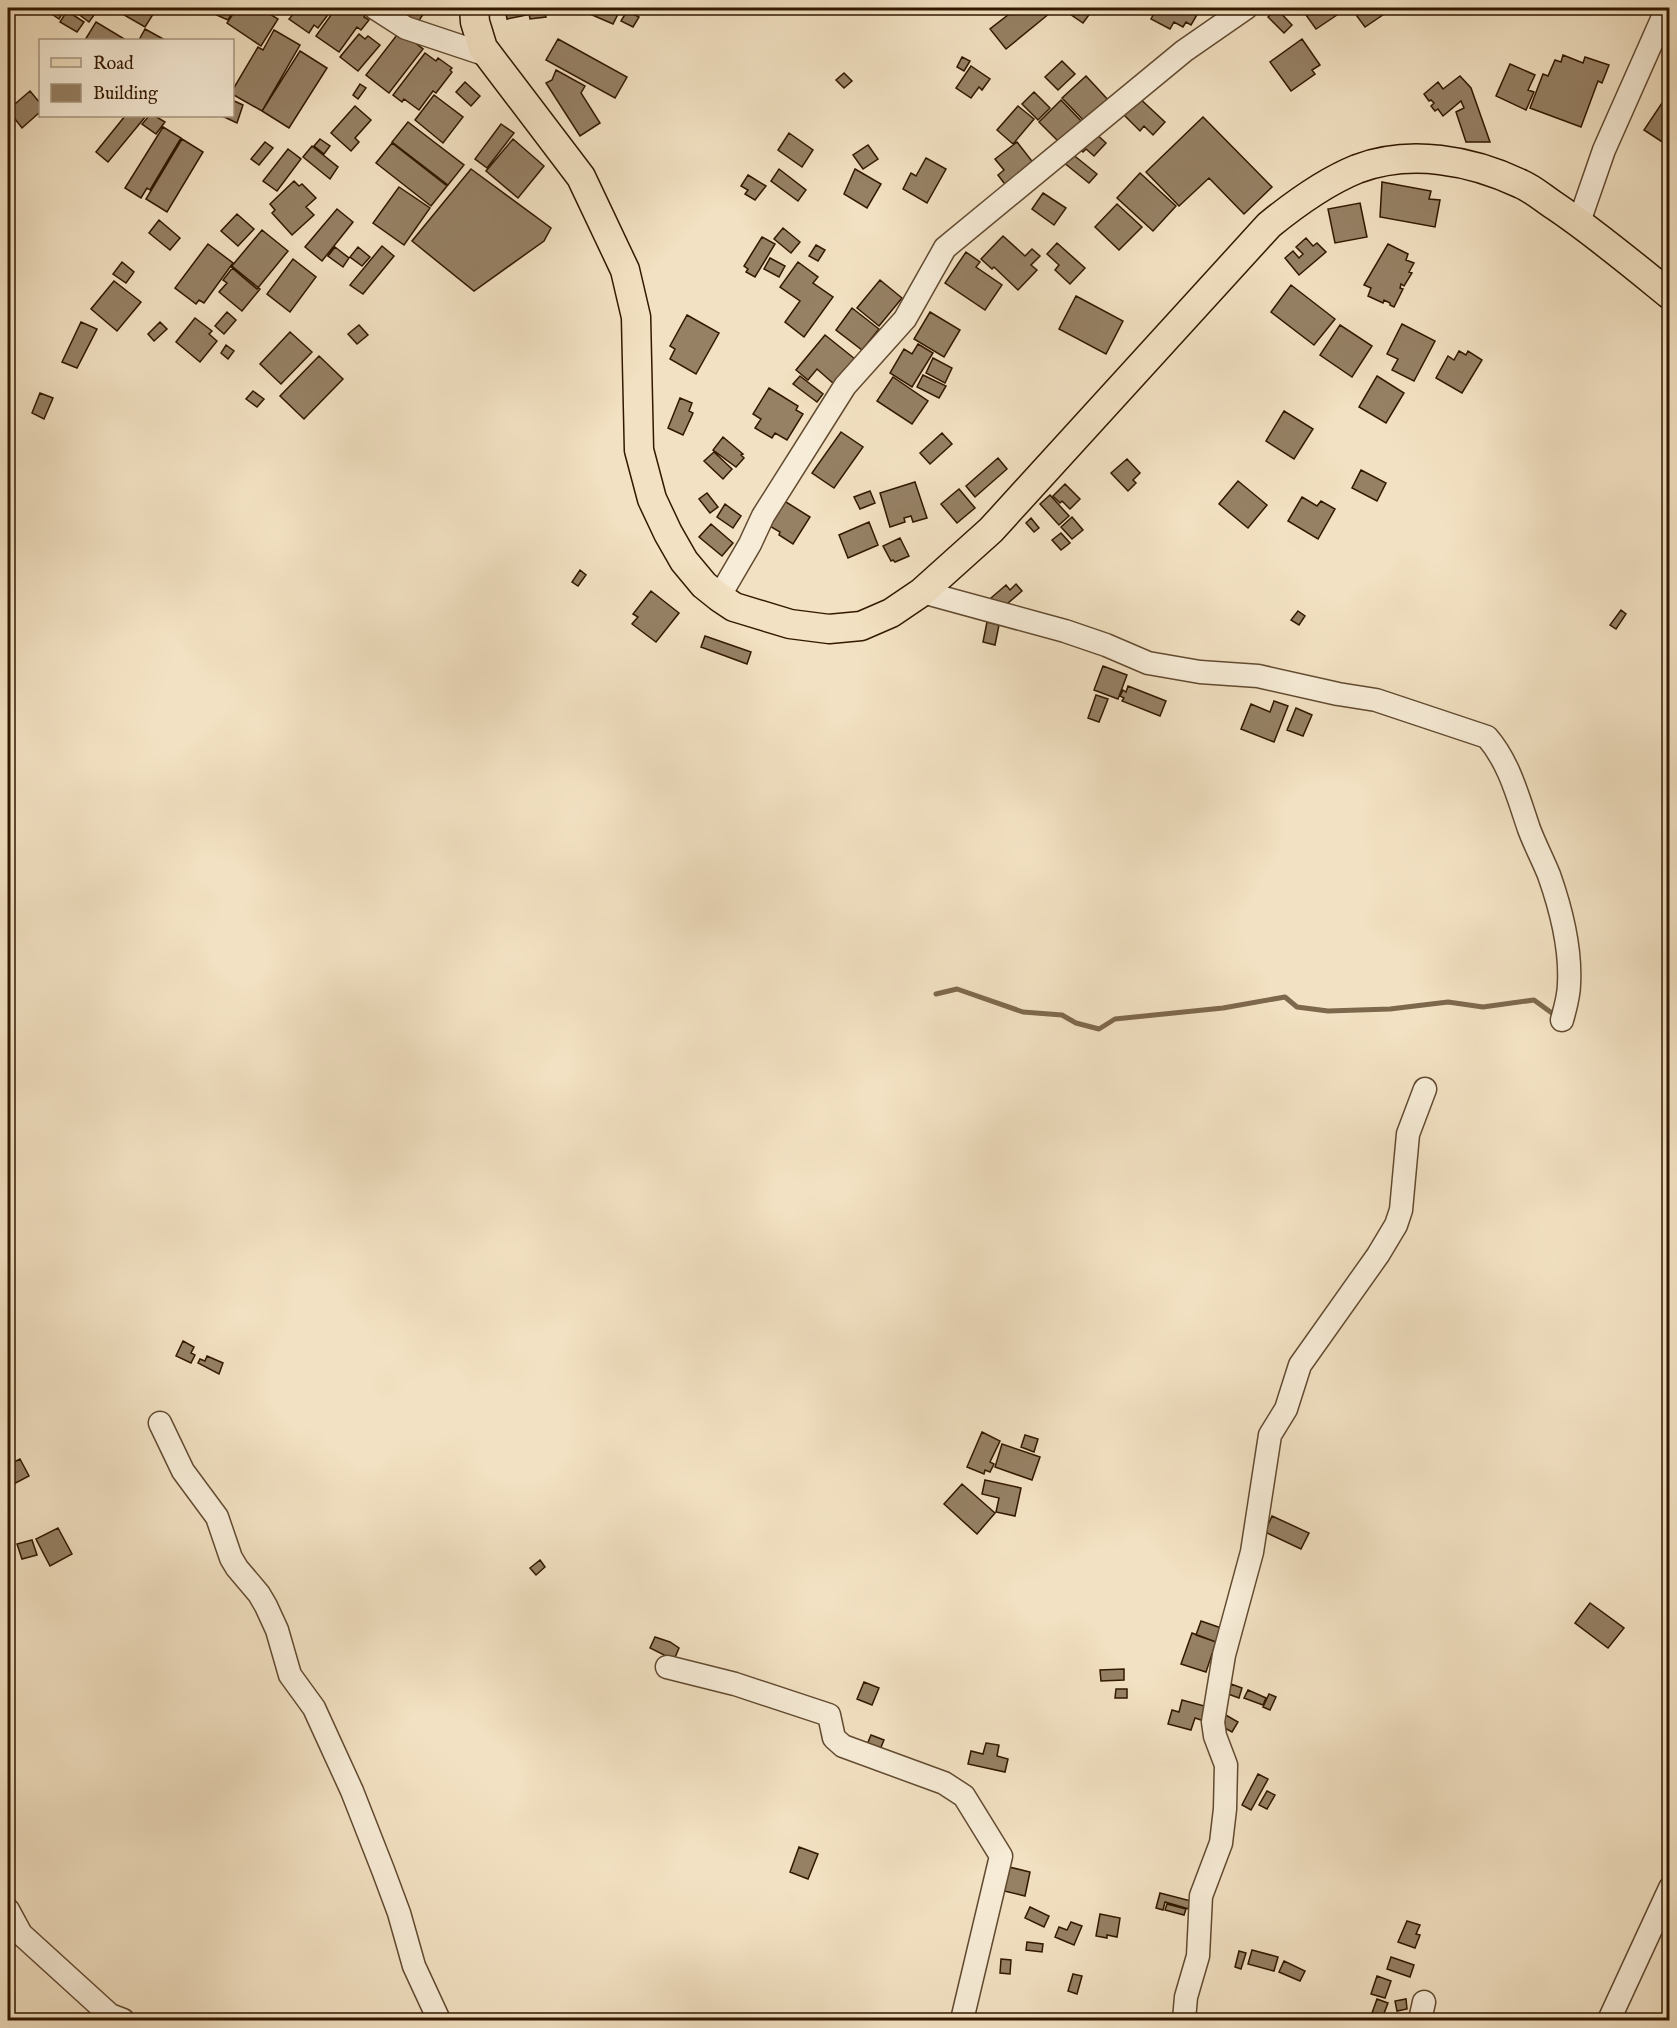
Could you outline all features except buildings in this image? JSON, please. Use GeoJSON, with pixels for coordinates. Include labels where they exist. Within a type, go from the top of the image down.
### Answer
{"type":"FeatureCollection","features":[{"type":"Feature","properties":{"kind":"main road"},"geometry":{"type":"LineString","coordinates":[[474,8],[478,35],[487,56],[581,177],[625,270],[636,317],[637,428],[642,469],[652,499],[684,561],[704,585],[734,607],[812,629],[861,626],[876,621],[922,592],[991,530],[1269,225],[1334,180],[1359,169],[1396,160],[1423,158],[1450,161],[1522,184],[1579,222],[1670,295]]}},
{"type":"Feature","properties":{"kind":"street"},"geometry":{"type":"LineString","coordinates":[[375,8],[406,28],[487,56]]}},
{"type":"Feature","properties":{"kind":"street"},"geometry":{"type":"LineString","coordinates":[[720,597],[763,516],[831,412],[845,386],[905,319],[945,248],[1184,51],[1246,8]]}},
{"type":"Feature","properties":{"kind":"street"},"geometry":{"type":"LineString","coordinates":[[1579,222],[1604,150],[1667,8]]}},
{"type":"Feature","properties":{"kind":"street"},"geometry":{"type":"LineString","coordinates":[[922,592],[1065,631],[1148,663],[1200,672],[1258,676],[1376,700],[1487,737],[1496,748],[1517,791],[1530,832],[1549,876],[1562,919],[1569,964],[1569,987],[1562,1020]]}},
{"type":"Feature","properties":{"kind":"street"},"geometry":{"type":"LineString","coordinates":[[1184,2020],[1186,1996],[1198,1956],[1201,1896],[1221,1843],[1226,1809],[1226,1765],[1215,1736],[1214,1712],[1224,1655],[1252,1552],[1270,1435],[1286,1409],[1300,1365],[1378,1255],[1396,1225],[1401,1210],[1408,1134],[1425,1089]]}},
{"type":"Feature","properties":{"kind":"street"},"geometry":{"type":"LineString","coordinates":[[160,1423],[183,1472],[217,1517],[231,1558],[266,1606],[277,1630],[290,1675],[314,1708],[335,1752],[399,1913],[414,1966],[439,2020]]}},
{"type":"Feature","properties":{"kind":"street"},"geometry":{"type":"LineString","coordinates":[[667,1667],[735,1684],[829,1715],[834,1738],[843,1746],[944,1783],[964,1796],[1001,1856],[962,2020]]}},
{"type":"Feature","properties":{"kind":"street"},"geometry":{"type":"LineString","coordinates":[[1609,2020],[1670,1888]]}},
{"type":"Feature","properties":{"kind":"street"},"geometry":{"type":"LineString","coordinates":[[8,1910],[21,1934],[29,1942],[110,2016],[123,2020]]}},
{"type":"Feature","properties":{"kind":"waterway"},"geometry":{"type":"LineString","coordinates":[[936,994],[957,989],[1023,1012],[1062,1015],[1076,1023],[1099,1029],[1115,1019],[1223,1008],[1285,997],[1297,1007],[1328,1011],[1390,1009],[1448,1002],[1483,1007],[1534,1000],[1556,1016]]}}]}
